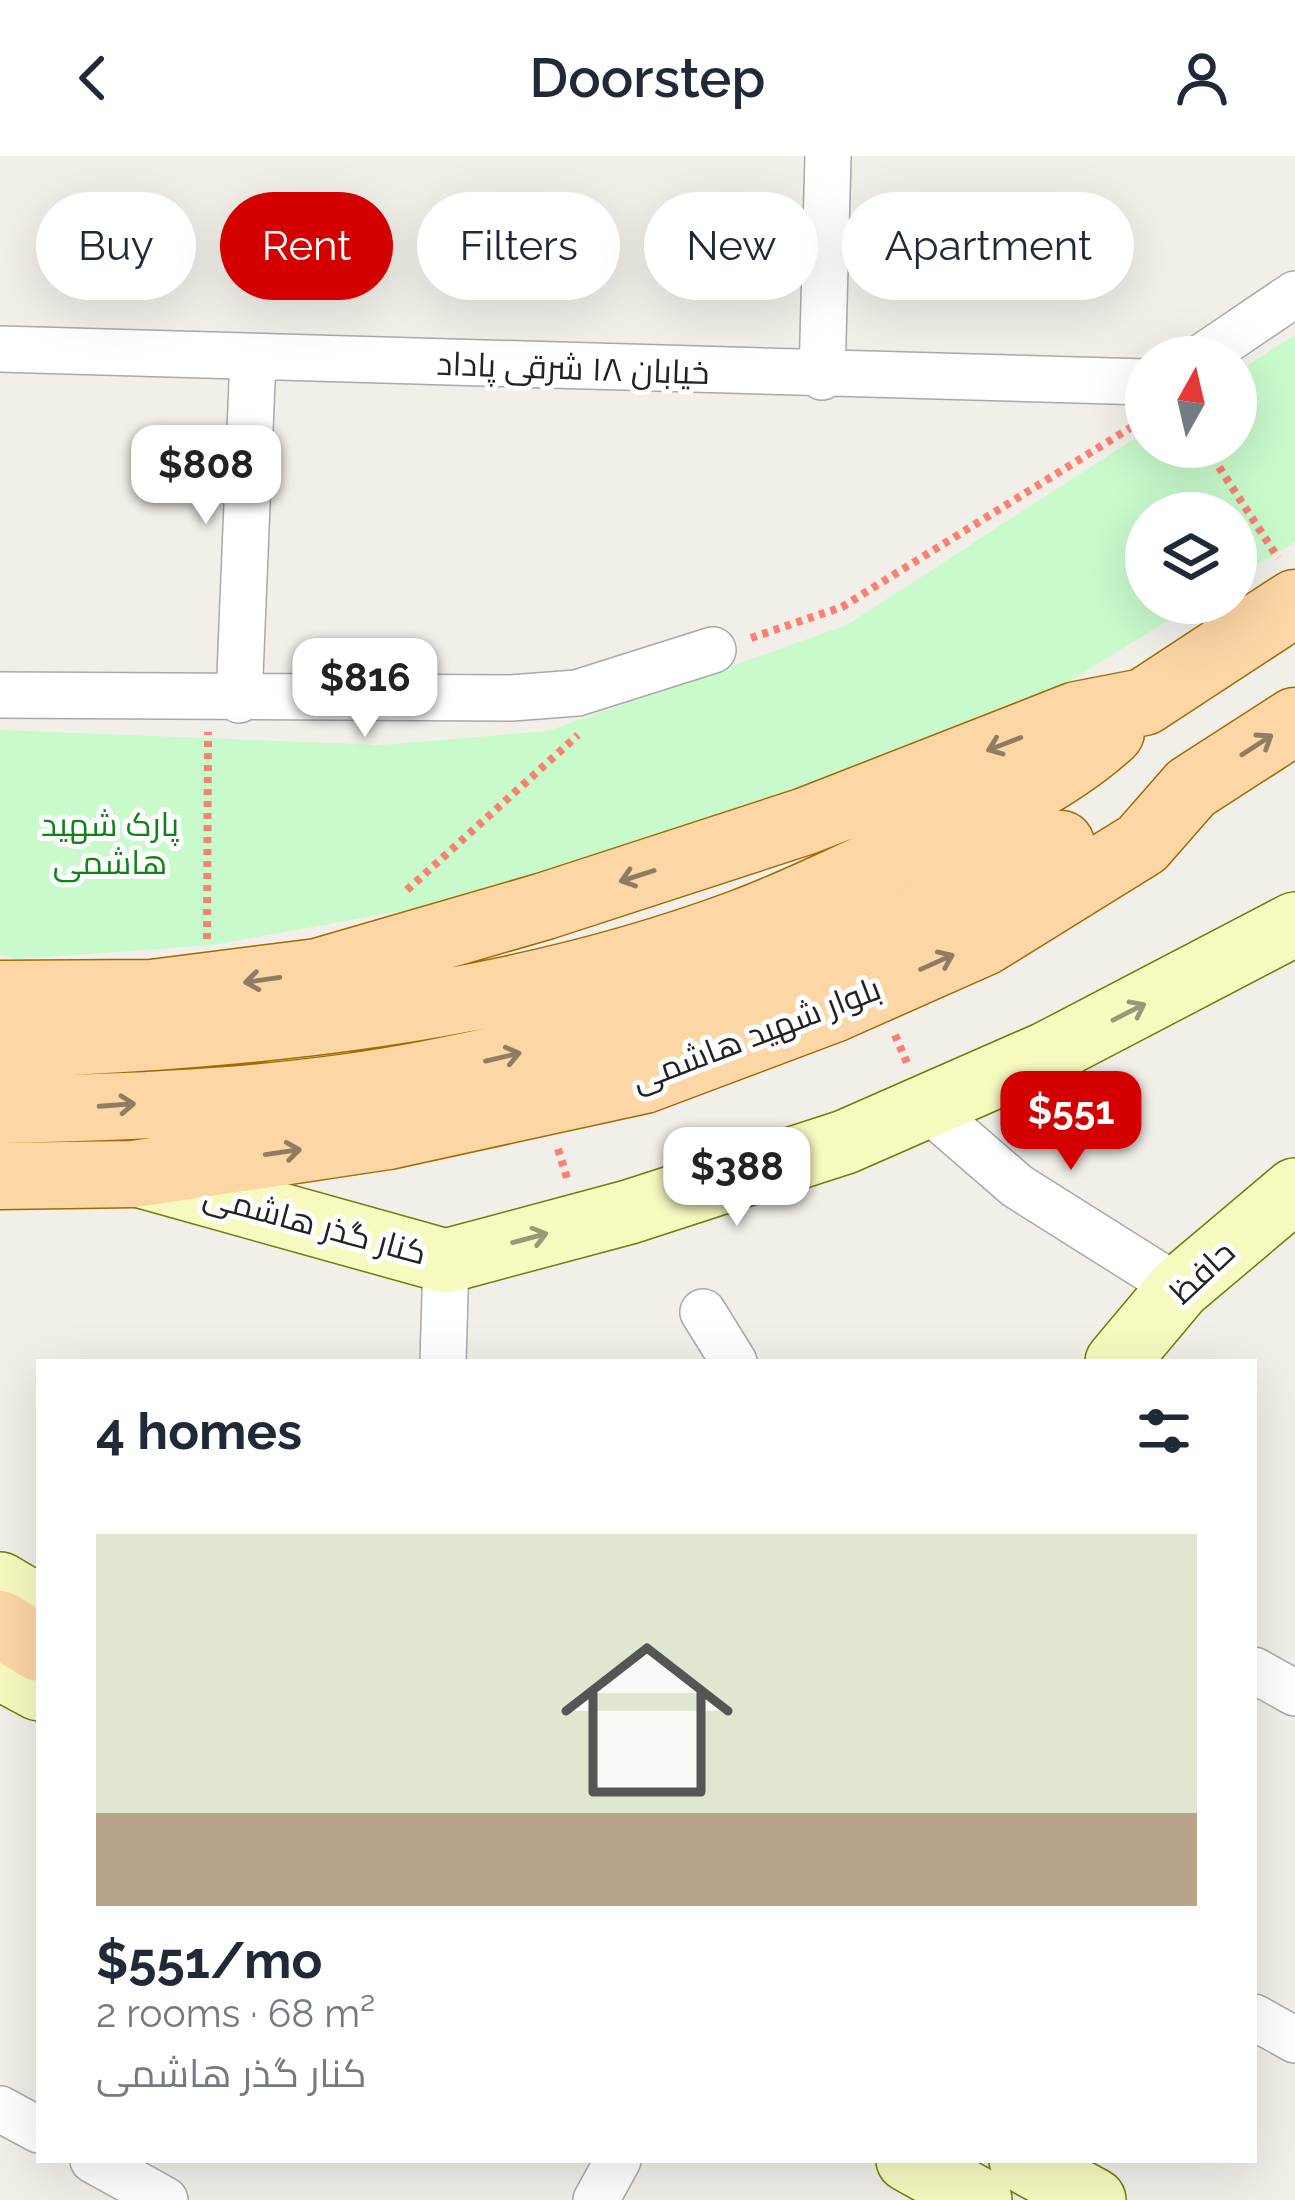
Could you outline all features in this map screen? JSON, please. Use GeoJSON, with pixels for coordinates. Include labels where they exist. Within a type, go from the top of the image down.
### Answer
{"type":"FeatureCollection","features":[{"type":"Feature","properties":{"kind":"main road"},"geometry":{"type":"LineString","coordinates":[[0,1045],[239,1031],[417,1010],[529,985],[741,923],[953,828],[1092,750],[1289,584]]}},
{"type":"Feature","properties":{"kind":"main road"},"geometry":{"type":"LineString","coordinates":[[0,994],[207,988],[318,972],[545,906],[806,821],[1077,715],[1144,702]]}},
{"type":"Feature","properties":{"kind":"main road","name":"بلوار شهید هاشمی"},"geometry":{"type":"LineString","coordinates":[[0,1176],[134,1174],[388,1136],[644,1080],[984,942],[1142,844],[1191,788],[1295,721]]}},
{"type":"Feature","properties":{"kind":"main road"},"geometry":{"type":"LineString","coordinates":[[0,1110],[129,1105],[355,1083],[424,1075],[547,1047],[761,982],[856,945],[982,889],[1126,808],[1191,788]]}},
{"type":"Feature","properties":{"kind":"main road","name":"کنار گذر هاشمی"},"geometry":{"type":"LineString","coordinates":[[134,1174],[446,1261],[845,1142],[1152,1001],[1295,924]]}},
{"type":"Feature","properties":{"kind":"main road","name":"حافظ"},"geometry":{"type":"LineString","coordinates":[[1119,1359],[1178,1288],[1295,1190]]}},
{"type":"Feature","properties":{"kind":"main road"},"geometry":{"type":"LineString","coordinates":[[0,1584],[36,1604]]}},
{"type":"Feature","properties":{"kind":"main road"},"geometry":{"type":"LineString","coordinates":[[0,1624],[36,1646]]}},
{"type":"Feature","properties":{"kind":"main road"},"geometry":{"type":"LineString","coordinates":[[0,1668],[36,1687]]}},
{"type":"Feature","properties":{"kind":"main road"},"geometry":{"type":"LineString","coordinates":[[913,2163],[980,2200]]}},
{"type":"Feature","properties":{"kind":"main road"},"geometry":{"type":"LineString","coordinates":[[1027,2163],[1094,2200]]}},
{"type":"Feature","properties":{"kind":"street"},"geometry":{"type":"LineString","coordinates":[[822,376],[828,156]]}},
{"type":"Feature","properties":{"kind":"street"},"geometry":{"type":"LineString","coordinates":[[1233,336],[1295,294]]}},
{"type":"Feature","properties":{"kind":"street","name":"خیابان ۱۸ شرقی پاداد"},"geometry":{"type":"LineString","coordinates":[[0,349],[1125,382]]}},
{"type":"Feature","properties":{"kind":"street"},"geometry":{"type":"LineString","coordinates":[[224,700],[253,357]]}},
{"type":"Feature","properties":{"kind":"street"},"geometry":{"type":"LineString","coordinates":[[0,695],[224,700],[511,698],[577,692],[713,650]]}},
{"type":"Feature","properties":{"kind":"street"},"geometry":{"type":"LineString","coordinates":[[927,1108],[1017,1186],[1178,1288]]}},
{"type":"Feature","properties":{"kind":"street"},"geometry":{"type":"LineString","coordinates":[[443,1359],[446,1261]]}},
{"type":"Feature","properties":{"kind":"street"},"geometry":{"type":"LineString","coordinates":[[703,1312],[732,1359]]}},
{"type":"Feature","properties":{"kind":"street"},"geometry":{"type":"LineString","coordinates":[[1257,1672],[1295,1693]]}},
{"type":"Feature","properties":{"kind":"street"},"geometry":{"type":"LineString","coordinates":[[1257,2019],[1295,2040]]}},
{"type":"Feature","properties":{"kind":"street"},"geometry":{"type":"LineString","coordinates":[[0,2109],[36,2128]]}},
{"type":"Feature","properties":{"kind":"street"},"geometry":{"type":"LineString","coordinates":[[98,2163],[165,2200]]}},
{"type":"Feature","properties":{"kind":"street"},"geometry":{"type":"LineString","coordinates":[[596,2200],[616,2163]]}},
{"type":"Feature","properties":{"kind":"path"},"geometry":{"type":"LineString","coordinates":[[713,650],[842,607],[1125,431]]}},
{"type":"Feature","properties":{"kind":"path"},"geometry":{"type":"LineString","coordinates":[[1219,468],[1289,584]]}},
{"type":"Feature","properties":{"kind":"path"},"geometry":{"type":"LineString","coordinates":[[405,892],[580,733],[577,692]]}},
{"type":"Feature","properties":{"kind":"path"},"geometry":{"type":"LineString","coordinates":[[207,988],[224,700]]}},
{"type":"Feature","properties":{"kind":"path"},"geometry":{"type":"LineString","coordinates":[[875,990],[927,1108]]}},
{"type":"Feature","properties":{"kind":"path"},"geometry":{"type":"LineString","coordinates":[[543,1102],[582,1224]]}},
{"type":"Feature","properties":{"kind":"green space","name":"پارک شهید هاشمی"},"geometry":{"type":"Polygon","coordinates":[[[1295,335],[1295,542],[1257,565],[1257,492],[1125,492],[1125,624],[1162,624],[1036,702],[703,833],[507,892],[213,945],[18,959],[0,955],[0,730],[381,745],[548,731],[847,625],[1125,445],[1125,468],[1257,468],[1257,359],[1295,335]]]}}]}
